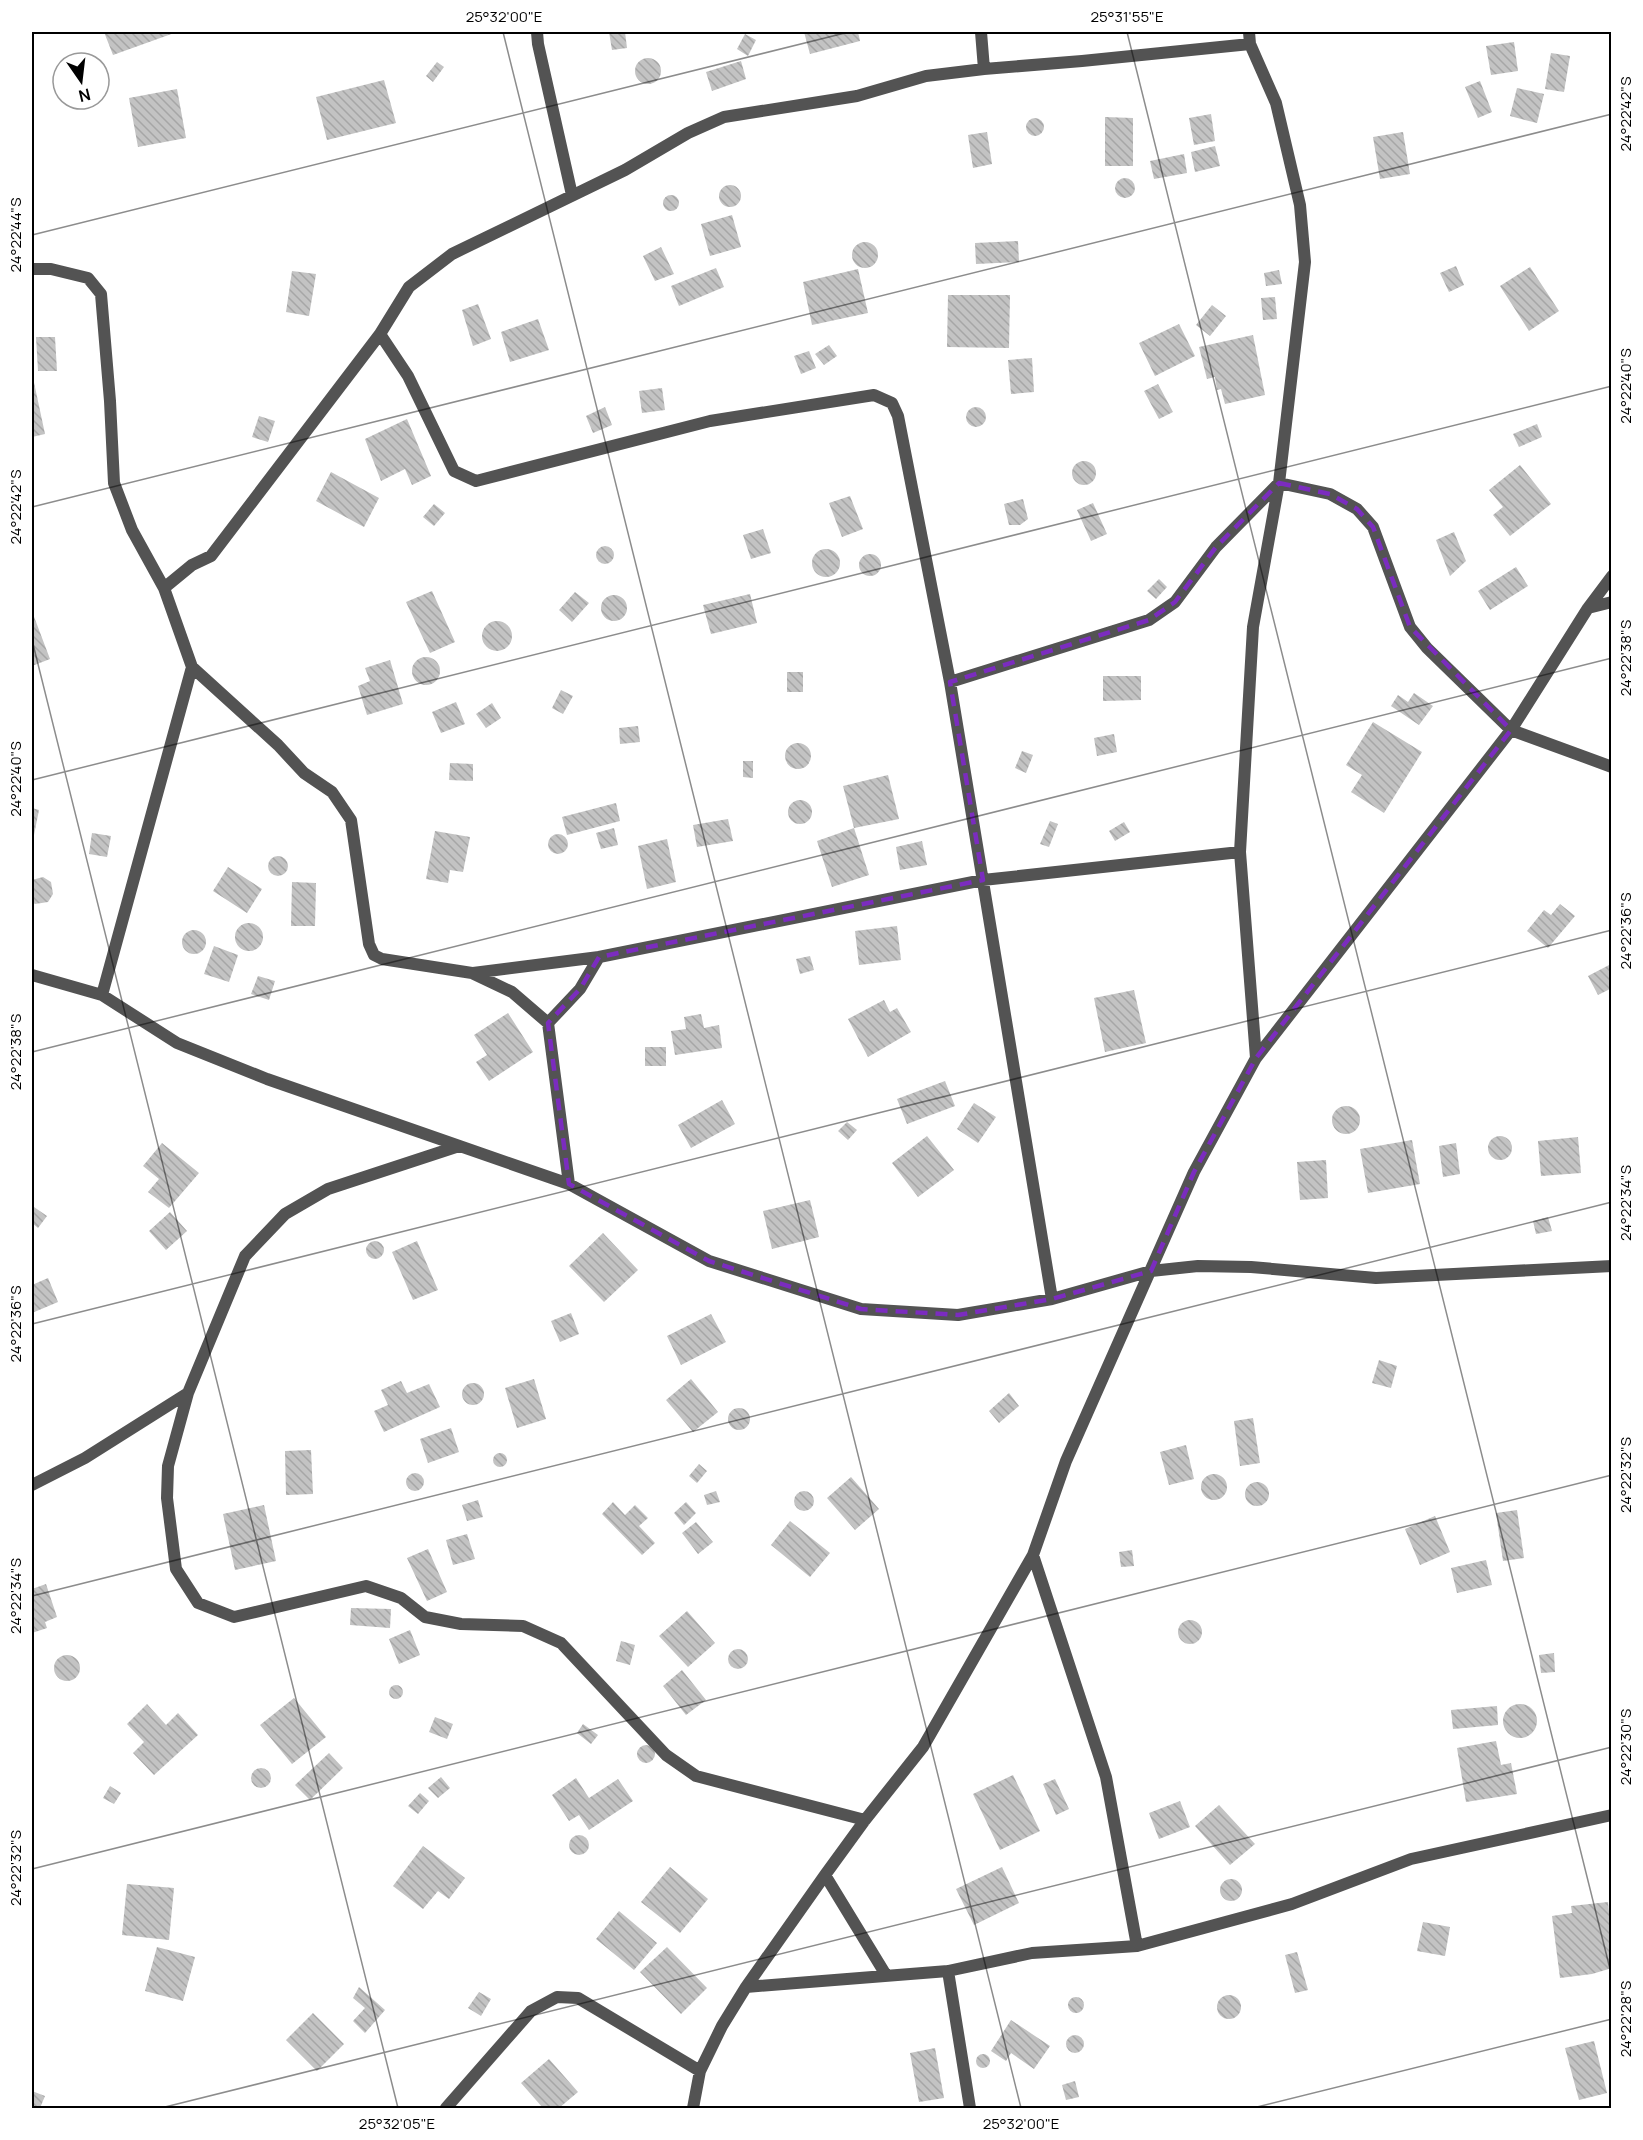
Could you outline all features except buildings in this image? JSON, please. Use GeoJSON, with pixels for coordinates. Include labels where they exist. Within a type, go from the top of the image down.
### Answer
{"type":"FeatureCollection","features":[{"type":"Feature","properties":{"kind":"street"},"geometry":{"type":"LineString","coordinates":[[537,32],[572,195]]}},
{"type":"Feature","properties":{"kind":"street"},"geometry":{"type":"LineString","coordinates":[[981,32],[984,69]]}},
{"type":"Feature","properties":{"kind":"street"},"geometry":{"type":"LineString","coordinates":[[164,588],[192,565],[211,556],[380,334],[409,287],[452,254],[625,170],[688,133],[724,117],[857,96],[926,76],[1082,61],[1249,38],[1276,103],[1300,205],[1305,262],[1279,483],[1253,627],[1240,852],[1256,1058]]}},
{"type":"Feature","properties":{"kind":"street"},"geometry":{"type":"LineString","coordinates":[[32,269],[51,269],[88,278],[101,294],[114,483],[132,530],[164,588],[192,666],[278,745],[304,773],[332,792],[351,820],[369,944],[374,955],[382,959],[472,974],[512,992],[548,1023],[569,1184]]}},
{"type":"Feature","properties":{"kind":"street"},"geometry":{"type":"LineString","coordinates":[[380,334],[408,376],[454,471],[476,481],[710,421],[874,395],[892,403],[898,416],[950,682],[1052,1299]]}},
{"type":"Feature","properties":{"kind":"street"},"geometry":{"type":"LineString","coordinates":[[950,682],[1149,620],[1175,602],[1216,547],[1279,483]]}},
{"type":"Feature","properties":{"kind":"street"},"geometry":{"type":"LineString","coordinates":[[1279,483],[1330,494],[1357,509],[1373,526],[1410,627],[1427,648],[1511,730],[1611,767]]}},
{"type":"Feature","properties":{"kind":"street"},"geometry":{"type":"LineString","coordinates":[[693,2109],[700,2071],[722,2025],[825,1875],[923,1747],[1033,1555],[1066,1461],[1194,1172],[1256,1058],[1511,730],[1611,576]]}},
{"type":"Feature","properties":{"kind":"street"},"geometry":{"type":"LineString","coordinates":[[1588,609],[1611,602]]}},
{"type":"Feature","properties":{"kind":"street"},"geometry":{"type":"LineString","coordinates":[[102,995],[192,666]]}},
{"type":"Feature","properties":{"kind":"street"},"geometry":{"type":"LineString","coordinates":[[472,974],[599,957],[983,880],[1240,852]]}},
{"type":"Feature","properties":{"kind":"street"},"geometry":{"type":"LineString","coordinates":[[548,1023],[580,989],[599,957]]}},
{"type":"Feature","properties":{"kind":"street"},"geometry":{"type":"LineString","coordinates":[[32,975],[102,995],[177,1043],[267,1079],[569,1184],[709,1261],[861,1309],[958,1315],[1052,1299],[1151,1271],[1198,1266],[1251,1267],[1376,1278],[1611,1266]]}},
{"type":"Feature","properties":{"kind":"street"},"geometry":{"type":"LineString","coordinates":[[459,1146],[328,1189],[285,1214],[244,1256],[188,1393],[168,1466],[167,1498],[176,1569],[198,1603],[234,1617],[366,1586],[401,1598],[425,1617],[461,1624],[522,1626],[561,1643],[666,1755],[696,1776],[865,1820]]}},
{"type":"Feature","properties":{"kind":"street"},"geometry":{"type":"LineString","coordinates":[[32,1485],[85,1458],[188,1393]]}},
{"type":"Feature","properties":{"kind":"street"},"geometry":{"type":"LineString","coordinates":[[1033,1555],[1106,1777],[1137,1946]]}},
{"type":"Feature","properties":{"kind":"street"},"geometry":{"type":"LineString","coordinates":[[746,1987],[948,1971],[1032,1953],[1137,1946],[1292,1904],[1412,1859],[1611,1815]]}},
{"type":"Feature","properties":{"kind":"street"},"geometry":{"type":"LineString","coordinates":[[825,1875],[886,1975]]}},
{"type":"Feature","properties":{"kind":"street"},"geometry":{"type":"LineString","coordinates":[[948,1971],[970,2109]]}},
{"type":"Feature","properties":{"kind":"street"},"geometry":{"type":"LineString","coordinates":[[446,2109],[531,2011],[557,1997],[578,1998],[700,2071]]}},
{"type":"Feature","properties":{"kind":"highlighted area"},"geometry":{"type":"Polygon","coordinates":[[[1279,483],[1330,494],[1357,509],[1373,527],[1410,627],[1511,730],[1256,1058],[1194,1172],[1151,1271],[1052,1299],[958,1315],[861,1309],[709,1261],[569,1184],[548,1023],[580,989],[599,957],[983,880],[950,682],[1149,620],[1175,602],[1216,547],[1279,483]]]}}]}
